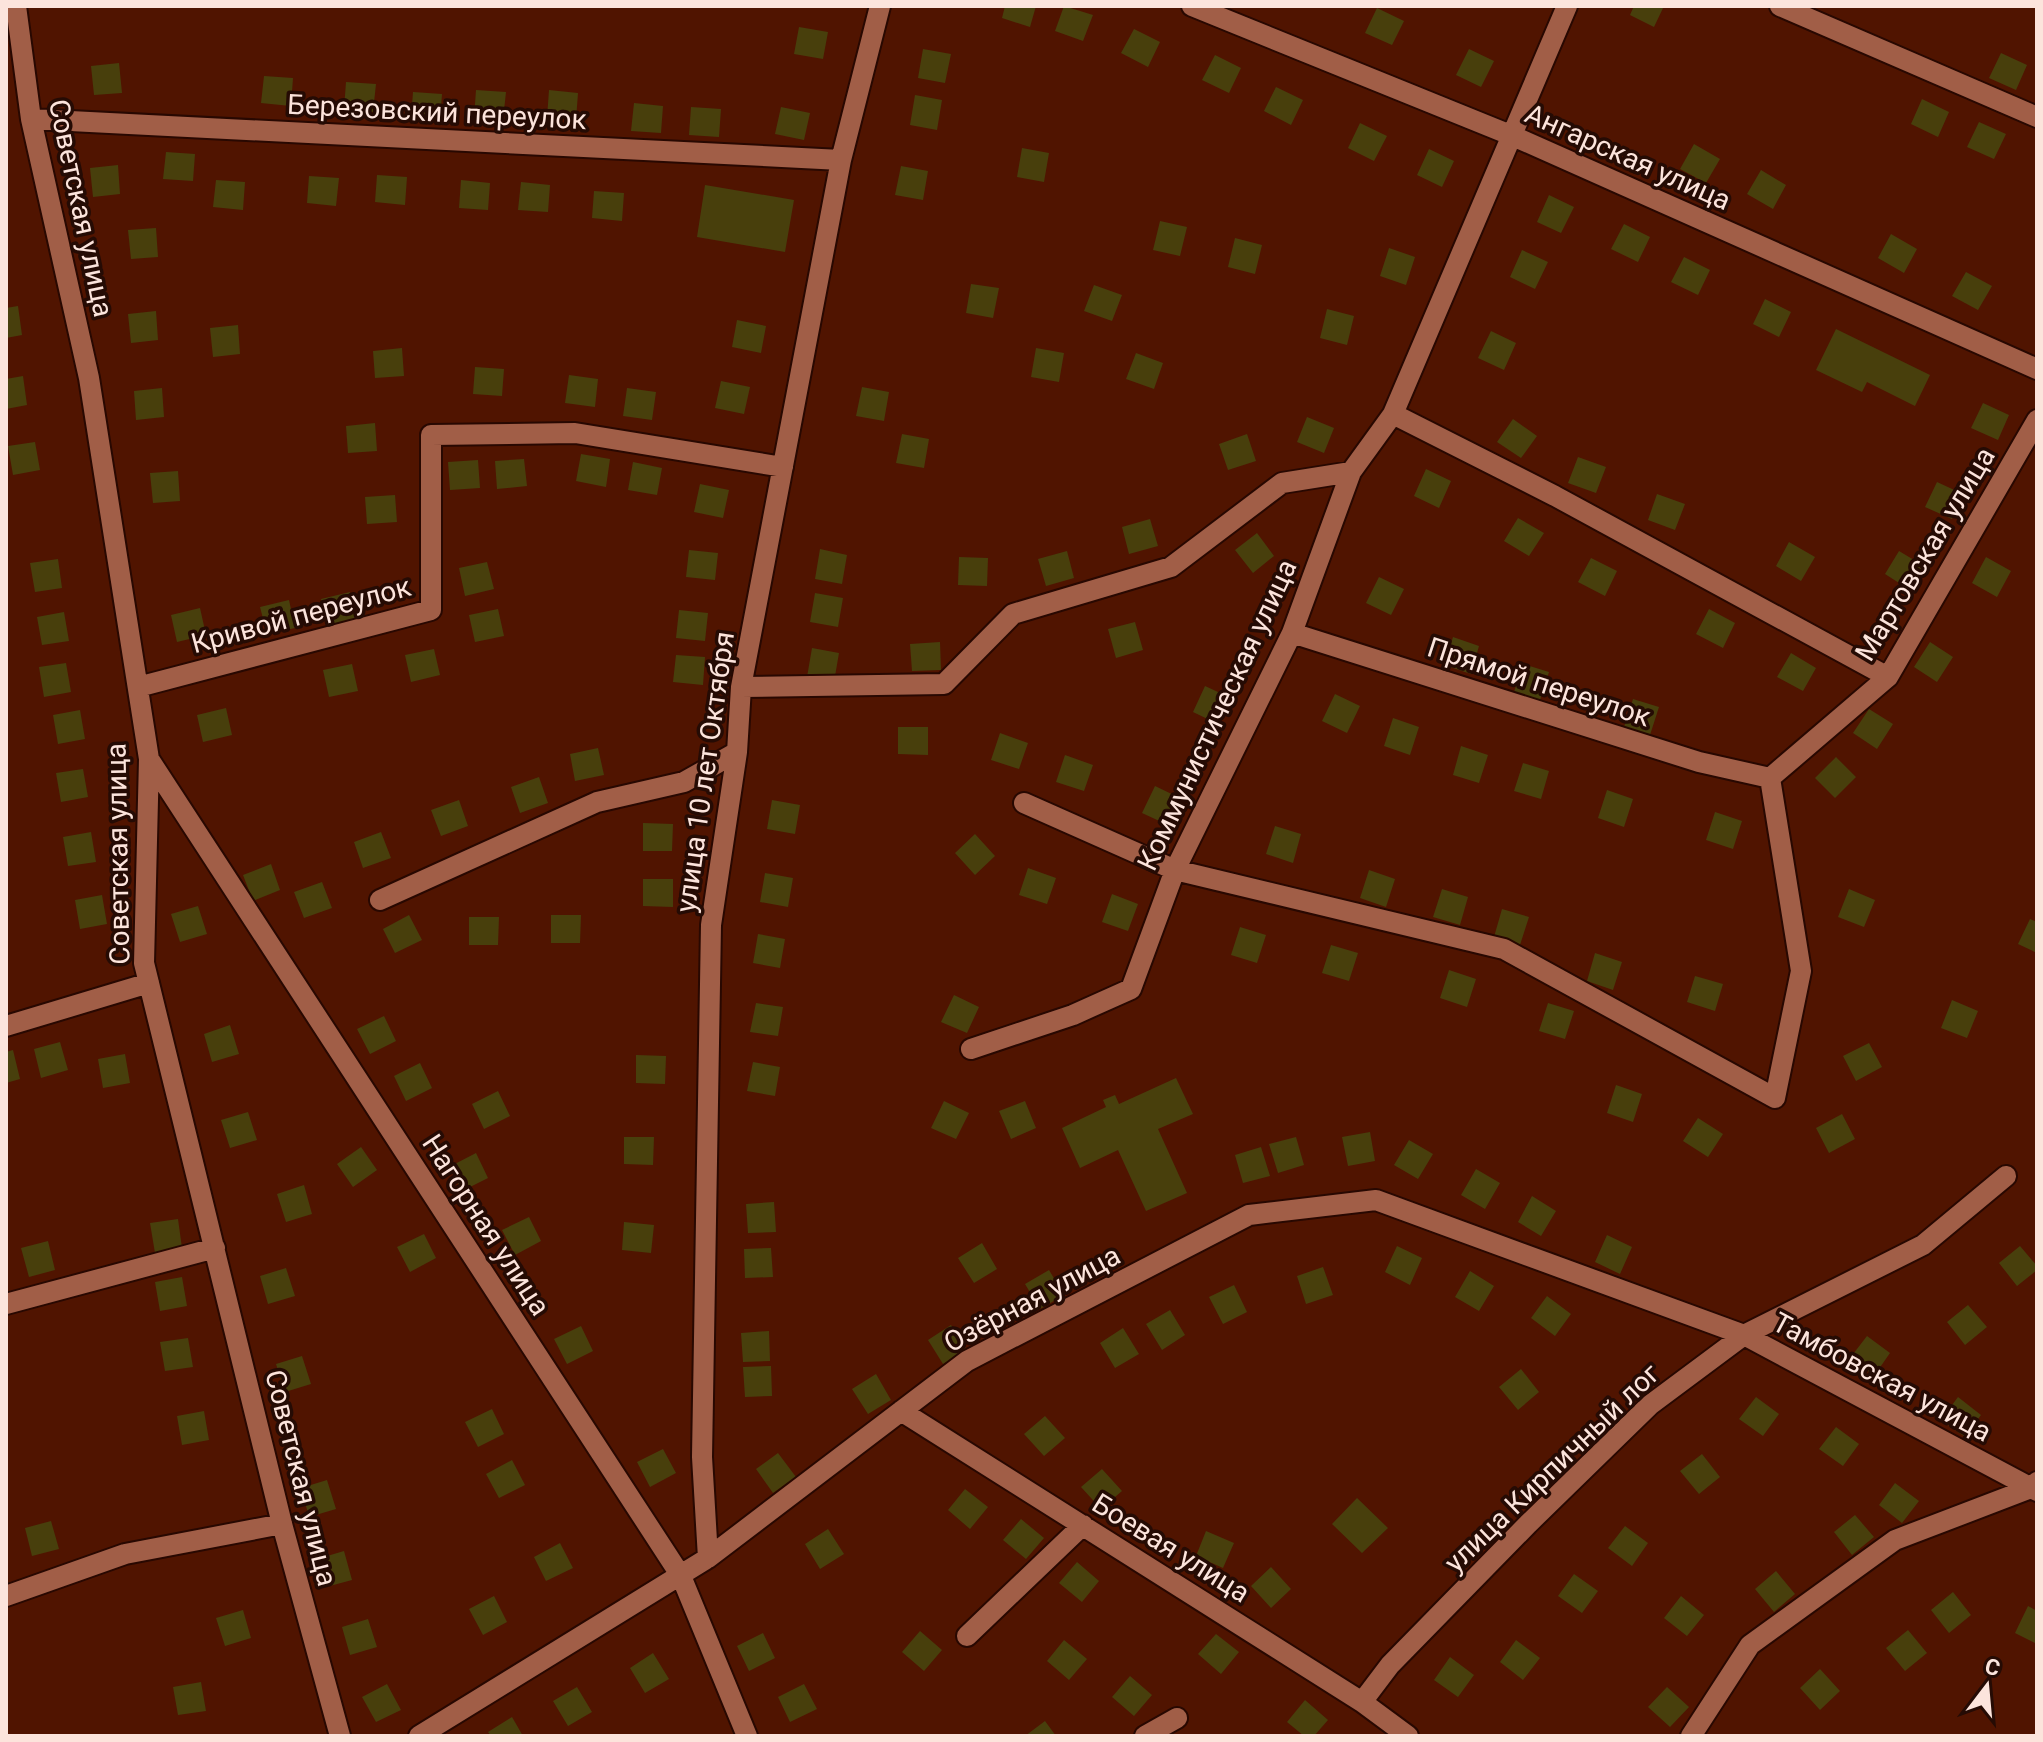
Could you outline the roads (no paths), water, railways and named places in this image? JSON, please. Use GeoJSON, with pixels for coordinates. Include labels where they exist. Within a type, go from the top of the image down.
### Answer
{"type":"FeatureCollection","features":[{"type":"Feature","properties":{"kind":"street","name":"Советская улица"},"geometry":{"type":"LineString","coordinates":[[16,6],[31,119],[89,378],[149,759],[144,963],[282,1524],[340,1736]]}},
{"type":"Feature","properties":{"kind":"street","name":"улица 10 лет Октября"},"geometry":{"type":"LineString","coordinates":[[708,1558],[702,1457],[711,925],[737,752],[741,687],[841,160],[880,6]]}},
{"type":"Feature","properties":{"kind":"street","name":"Ангарская улица"},"geometry":{"type":"LineString","coordinates":[[1192,6],[1513,136],[2037,369]]}},
{"type":"Feature","properties":{"kind":"street","name":"Коммунистическая улица"},"geometry":{"type":"LineString","coordinates":[[971,1049],[1073,1015],[1131,989],[1175,870],[1292,633],[1351,472],[1393,414],[1567,6]]}},
{"type":"Feature","properties":{"kind":"street"},"geometry":{"type":"LineString","coordinates":[[1780,6],[2037,117]]}},
{"type":"Feature","properties":{"kind":"street","name":"Березовский переулок"},"geometry":{"type":"LineString","coordinates":[[31,119],[841,160]]}},
{"type":"Feature","properties":{"kind":"street"},"geometry":{"type":"LineString","coordinates":[[1393,414],[1555,496],[1888,677]]}},
{"type":"Feature","properties":{"kind":"street","name":"Мартовская улица"},"geometry":{"type":"LineString","coordinates":[[1770,778],[1888,677],[2037,420]]}},
{"type":"Feature","properties":{"kind":"street","name":"Кривой переулок"},"geometry":{"type":"LineString","coordinates":[[138,687],[431,610],[431,435],[575,433],[783,467]]}},
{"type":"Feature","properties":{"kind":"street"},"geometry":{"type":"LineString","coordinates":[[741,687],[944,684],[1013,614],[1171,567],[1282,483],[1351,472]]}},
{"type":"Feature","properties":{"kind":"street","name":"Прямой переулок"},"geometry":{"type":"LineString","coordinates":[[1292,633],[1699,762],[1770,778]]}},
{"type":"Feature","properties":{"kind":"street"},"geometry":{"type":"LineString","coordinates":[[380,900],[597,802],[684,782],[737,752]]}},
{"type":"Feature","properties":{"kind":"street","name":"Нагорная улица"},"geometry":{"type":"LineString","coordinates":[[149,759],[681,1576],[747,1736]]}},
{"type":"Feature","properties":{"kind":"street"},"geometry":{"type":"LineString","coordinates":[[1024,803],[1175,870],[1504,949],[1775,1098],[1801,971],[1770,778]]}},
{"type":"Feature","properties":{"kind":"street"},"geometry":{"type":"LineString","coordinates":[[6,1026],[149,983]]}},
{"type":"Feature","properties":{"kind":"street","name":"улица Кирпичный лог"},"geometry":{"type":"LineString","coordinates":[[1362,1702],[1400,1654],[1650,1405],[1744,1335],[1923,1245],[2006,1176]]}},
{"type":"Feature","properties":{"kind":"street","name":"Озёрная улица"},"geometry":{"type":"LineString","coordinates":[[419,1736],[708,1558],[967,1361],[1249,1215],[1376,1200],[1744,1335]]}},
{"type":"Feature","properties":{"kind":"street"},"geometry":{"type":"LineString","coordinates":[[6,1304],[215,1248]]}},
{"type":"Feature","properties":{"kind":"street","name":"Тамбовская улица"},"geometry":{"type":"LineString","coordinates":[[1744,1335],[2035,1487]]}},
{"type":"Feature","properties":{"kind":"street","name":"Боевая улица"},"geometry":{"type":"LineString","coordinates":[[901,1411],[1362,1702],[1408,1736]]}},
{"type":"Feature","properties":{"kind":"street"},"geometry":{"type":"LineString","coordinates":[[1691,1736],[1750,1645],[1895,1540],[2035,1487]]}},
{"type":"Feature","properties":{"kind":"street"},"geometry":{"type":"LineString","coordinates":[[6,1596],[125,1554],[282,1524]]}},
{"type":"Feature","properties":{"kind":"street"},"geometry":{"type":"LineString","coordinates":[[967,1636],[1083,1525]]}},
{"type":"Feature","properties":{"kind":"street"},"geometry":{"type":"LineString","coordinates":[[1145,1736],[1177,1718]]}}]}
